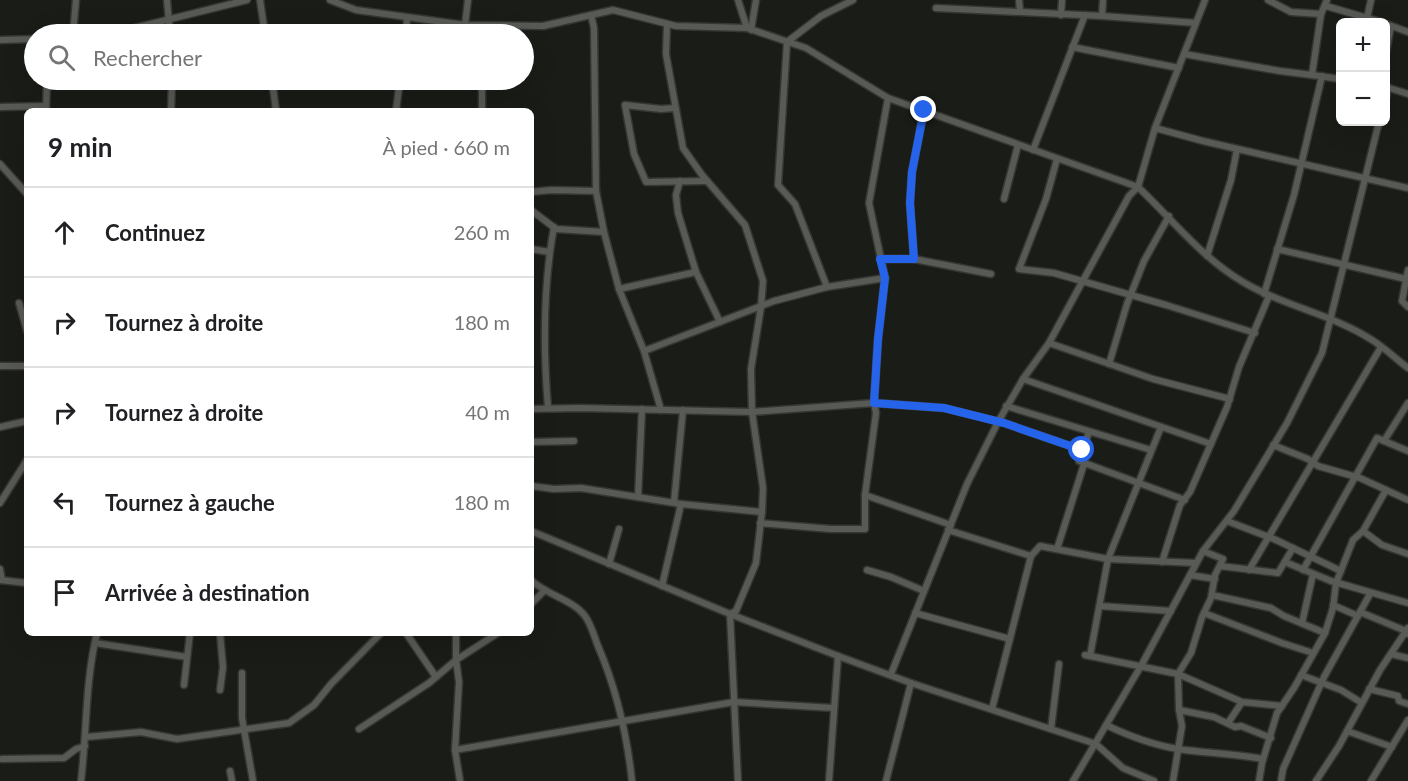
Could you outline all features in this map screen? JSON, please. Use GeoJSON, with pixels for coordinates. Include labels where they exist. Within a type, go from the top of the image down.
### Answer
{"type":"FeatureCollection","features":[{"type":"Feature","properties":{"kind":"street"},"geometry":{"type":"LineString","coordinates":[[74,24],[76,0]]}},
{"type":"Feature","properties":{"kind":"street"},"geometry":{"type":"LineString","coordinates":[[167,0],[169,24]]}},
{"type":"Feature","properties":{"kind":"street"},"geometry":{"type":"LineString","coordinates":[[152,24],[247,0]]}},
{"type":"Feature","properties":{"kind":"street"},"geometry":{"type":"LineString","coordinates":[[260,0],[264,24]]}},
{"type":"Feature","properties":{"kind":"street"},"geometry":{"type":"LineString","coordinates":[[330,0],[356,10],[457,24]]}},
{"type":"Feature","properties":{"kind":"street"},"geometry":{"type":"LineString","coordinates":[[465,24],[468,0]]}},
{"type":"Feature","properties":{"kind":"street"},"geometry":{"type":"LineString","coordinates":[[738,0],[749,29]]}},
{"type":"Feature","properties":{"kind":"street"},"geometry":{"type":"LineString","coordinates":[[749,29],[756,0]]}},
{"type":"Feature","properties":{"kind":"street"},"geometry":{"type":"LineString","coordinates":[[828,287],[795,204],[778,185],[787,42],[821,16],[853,0]]}},
{"type":"Feature","properties":{"kind":"street"},"geometry":{"type":"LineString","coordinates":[[1019,0],[1020,11]]}},
{"type":"Feature","properties":{"kind":"street"},"geometry":{"type":"LineString","coordinates":[[1061,15],[1062,0]]}},
{"type":"Feature","properties":{"kind":"street"},"geometry":{"type":"LineString","coordinates":[[1102,16],[1103,0]]}},
{"type":"Feature","properties":{"kind":"street"},"geometry":{"type":"LineString","coordinates":[[891,674],[967,484],[1006,406],[1049,343],[1129,195],[1138,188],[1155,128],[1205,0]]}},
{"type":"Feature","properties":{"kind":"street"},"geometry":{"type":"LineString","coordinates":[[1268,0],[1291,12],[1322,14]]}},
{"type":"Feature","properties":{"kind":"street"},"geometry":{"type":"LineString","coordinates":[[1312,75],[1322,14],[1326,3],[1367,18],[1371,0]]}},
{"type":"Feature","properties":{"kind":"street"},"geometry":{"type":"LineString","coordinates":[[936,8],[1102,16],[1196,24]]}},
{"type":"Feature","properties":{"kind":"street"},"geometry":{"type":"LineString","coordinates":[[534,26],[613,10],[667,24],[749,29],[806,48],[888,98],[1138,188],[1169,216],[1207,256],[1240,281],[1266,295],[1331,320],[1371,339],[1408,368]]}},
{"type":"Feature","properties":{"kind":"street"},"geometry":{"type":"LineString","coordinates":[[591,15],[594,28],[596,191],[619,289],[644,351],[661,410]]}},
{"type":"Feature","properties":{"kind":"street"},"geometry":{"type":"LineString","coordinates":[[1033,150],[1085,15]]}},
{"type":"Feature","properties":{"kind":"street"},"geometry":{"type":"LineString","coordinates":[[407,24],[408,18]]}},
{"type":"Feature","properties":{"kind":"street"},"geometry":{"type":"LineString","coordinates":[[667,24],[666,54],[683,148],[707,181],[745,225],[763,281],[751,369],[752,412],[763,488],[762,512],[756,563],[736,611],[730,614]]}},
{"type":"Feature","properties":{"kind":"street"},"geometry":{"type":"LineString","coordinates":[[1390,26],[1408,32]]}},
{"type":"Feature","properties":{"kind":"street"},"geometry":{"type":"LineString","coordinates":[[0,40],[24,39]]}},
{"type":"Feature","properties":{"kind":"street"},"geometry":{"type":"LineString","coordinates":[[1072,47],[1179,68]]}},
{"type":"Feature","properties":{"kind":"street"},"geometry":{"type":"LineString","coordinates":[[1184,54],[1336,78]]}},
{"type":"Feature","properties":{"kind":"street"},"geometry":{"type":"LineString","coordinates":[[1162,562],[1180,505],[1190,492],[1211,444],[1230,399],[1239,368],[1255,333],[1302,163],[1322,76]]}},
{"type":"Feature","properties":{"kind":"street"},"geometry":{"type":"LineString","coordinates":[[1390,88],[1408,94]]}},
{"type":"Feature","properties":{"kind":"street"},"geometry":{"type":"LineString","coordinates":[[45,90],[46,108]]}},
{"type":"Feature","properties":{"kind":"street"},"geometry":{"type":"LineString","coordinates":[[171,108],[172,90]]}},
{"type":"Feature","properties":{"kind":"street"},"geometry":{"type":"LineString","coordinates":[[273,90],[276,108]]}},
{"type":"Feature","properties":{"kind":"street"},"geometry":{"type":"LineString","coordinates":[[396,108],[399,90]]}},
{"type":"Feature","properties":{"kind":"street"},"geometry":{"type":"LineString","coordinates":[[482,90],[482,108]]}},
{"type":"Feature","properties":{"kind":"street"},"geometry":{"type":"LineString","coordinates":[[760,524],[865,529],[865,495],[876,412],[874,403],[878,339],[885,278],[869,202],[888,98]]}},
{"type":"Feature","properties":{"kind":"street"},"geometry":{"type":"LineString","coordinates":[[675,108],[661,109],[625,105],[634,154],[646,182],[707,181]]}},
{"type":"Feature","properties":{"kind":"street"},"geometry":{"type":"LineString","coordinates":[[0,107],[24,108]]}},
{"type":"Feature","properties":{"kind":"street"},"geometry":{"type":"LineString","coordinates":[[914,259],[910,203],[912,172],[924,110]]}},
{"type":"Feature","properties":{"kind":"street"},"geometry":{"type":"LineString","coordinates":[[1073,781],[1141,666],[1203,551],[1227,520],[1273,445],[1322,353],[1378,126]]}},
{"type":"Feature","properties":{"kind":"street"},"geometry":{"type":"LineString","coordinates":[[1155,128],[1408,188]]}},
{"type":"Feature","properties":{"kind":"street"},"geometry":{"type":"LineString","coordinates":[[1004,199],[1018,145]]}},
{"type":"Feature","properties":{"kind":"street"},"geometry":{"type":"LineString","coordinates":[[1207,256],[1231,180],[1237,149]]}},
{"type":"Feature","properties":{"kind":"street"},"geometry":{"type":"LineString","coordinates":[[1057,159],[1046,199],[1019,269],[1054,273],[1255,333]]}},
{"type":"Feature","properties":{"kind":"street"},"geometry":{"type":"LineString","coordinates":[[0,165],[24,191]]}},
{"type":"Feature","properties":{"kind":"street"},"geometry":{"type":"LineString","coordinates":[[680,181],[676,206],[696,272],[720,322]]}},
{"type":"Feature","properties":{"kind":"street"},"geometry":{"type":"LineString","coordinates":[[534,192],[596,191]]}},
{"type":"Feature","properties":{"kind":"street"},"geometry":{"type":"LineString","coordinates":[[534,212],[554,227],[604,232]]}},
{"type":"Feature","properties":{"kind":"street"},"geometry":{"type":"LineString","coordinates":[[1109,364],[1130,295],[1144,261],[1169,216]]}},
{"type":"Feature","properties":{"kind":"street"},"geometry":{"type":"LineString","coordinates":[[548,408],[544,361],[549,252],[554,227]]}},
{"type":"Feature","properties":{"kind":"street"},"geometry":{"type":"LineString","coordinates":[[1277,249],[1344,264],[1406,283]]}},
{"type":"Feature","properties":{"kind":"street"},"geometry":{"type":"LineString","coordinates":[[534,250],[549,252]]}},
{"type":"Feature","properties":{"kind":"street"},"geometry":{"type":"LineString","coordinates":[[880,259],[914,259],[991,274]]}},
{"type":"Feature","properties":{"kind":"street"},"geometry":{"type":"LineString","coordinates":[[1408,270],[1402,301],[1408,307]]}},
{"type":"Feature","properties":{"kind":"street"},"geometry":{"type":"LineString","coordinates":[[619,289],[696,272]]}},
{"type":"Feature","properties":{"kind":"street"},"geometry":{"type":"LineString","coordinates":[[644,351],[774,301],[828,287],[885,278]]}},
{"type":"Feature","properties":{"kind":"street"},"geometry":{"type":"LineString","coordinates":[[20,303],[24,319]]}},
{"type":"Feature","properties":{"kind":"street"},"geometry":{"type":"LineString","coordinates":[[1049,343],[1153,379],[1230,399]]}},
{"type":"Feature","properties":{"kind":"street"},"geometry":{"type":"LineString","coordinates":[[1249,570],[1381,347]]}},
{"type":"Feature","properties":{"kind":"street"},"geometry":{"type":"LineString","coordinates":[[0,366],[24,366]]}},
{"type":"Feature","properties":{"kind":"street"},"geometry":{"type":"LineString","coordinates":[[1023,379],[1211,444]]}},
{"type":"Feature","properties":{"kind":"street"},"geometry":{"type":"LineString","coordinates":[[534,409],[752,412],[874,403],[944,408],[998,422],[1082,450]]}},
{"type":"Feature","properties":{"kind":"street"},"geometry":{"type":"LineString","coordinates":[[1384,441],[1408,403]]}},
{"type":"Feature","properties":{"kind":"street"},"geometry":{"type":"LineString","coordinates":[[1006,406],[1151,450]]}},
{"type":"Feature","properties":{"kind":"street"},"geometry":{"type":"LineString","coordinates":[[638,497],[642,410]]}},
{"type":"Feature","properties":{"kind":"street"},"geometry":{"type":"LineString","coordinates":[[662,586],[677,503],[683,410]]}},
{"type":"Feature","properties":{"kind":"street"},"geometry":{"type":"LineString","coordinates":[[0,427],[24,422]]}},
{"type":"Feature","properties":{"kind":"street"},"geometry":{"type":"LineString","coordinates":[[1161,427],[1108,559],[1088,656],[1178,674],[1242,702],[1282,706]]}},
{"type":"Feature","properties":{"kind":"street"},"geometry":{"type":"LineString","coordinates":[[1089,432],[1079,461],[1185,500]]}},
{"type":"Feature","properties":{"kind":"street"},"geometry":{"type":"LineString","coordinates":[[1303,570],[1377,438],[1408,451]]}},
{"type":"Feature","properties":{"kind":"street"},"geometry":{"type":"LineString","coordinates":[[534,442],[574,441]]}},
{"type":"Feature","properties":{"kind":"street"},"geometry":{"type":"LineString","coordinates":[[1273,445],[1327,469],[1354,476],[1408,500]]}},
{"type":"Feature","properties":{"kind":"street"},"geometry":{"type":"LineString","coordinates":[[1057,549],[1084,464]]}},
{"type":"Feature","properties":{"kind":"street"},"geometry":{"type":"LineString","coordinates":[[0,503],[24,465]]}},
{"type":"Feature","properties":{"kind":"street"},"geometry":{"type":"LineString","coordinates":[[534,486],[554,489],[581,488],[677,503],[762,512]]}},
{"type":"Feature","properties":{"kind":"street"},"geometry":{"type":"LineString","coordinates":[[1259,781],[1277,713],[1325,633],[1336,583],[1353,540],[1363,531],[1386,490]]}},
{"type":"Feature","properties":{"kind":"street"},"geometry":{"type":"LineString","coordinates":[[865,495],[1031,556]]}},
{"type":"Feature","properties":{"kind":"street"},"geometry":{"type":"LineString","coordinates":[[1227,520],[1341,571]]}},
{"type":"Feature","properties":{"kind":"street"},"geometry":{"type":"LineString","coordinates":[[609,564],[619,529]]}},
{"type":"Feature","properties":{"kind":"street"},"geometry":{"type":"LineString","coordinates":[[1363,531],[1382,545],[1408,554]]}},
{"type":"Feature","properties":{"kind":"street"},"geometry":{"type":"LineString","coordinates":[[534,532],[730,614],[838,656],[1096,744],[1123,768],[1154,781]]}},
{"type":"Feature","properties":{"kind":"street"},"geometry":{"type":"LineString","coordinates":[[992,709],[1031,556],[1040,546],[1108,559],[1196,563]]}},
{"type":"Feature","properties":{"kind":"street"},"geometry":{"type":"LineString","coordinates":[[1220,566],[1278,573],[1293,548]]}},
{"type":"Feature","properties":{"kind":"street"},"geometry":{"type":"LineString","coordinates":[[1173,781],[1182,726],[1178,674],[1191,653],[1223,559],[1203,551]]}},
{"type":"Feature","properties":{"kind":"street"},"geometry":{"type":"LineString","coordinates":[[1285,562],[1336,583],[1408,603]]}},
{"type":"Feature","properties":{"kind":"street"},"geometry":{"type":"LineString","coordinates":[[0,569],[1,580],[24,584]]}},
{"type":"Feature","properties":{"kind":"street"},"geometry":{"type":"LineString","coordinates":[[867,570],[924,591]]}},
{"type":"Feature","properties":{"kind":"street"},"geometry":{"type":"LineString","coordinates":[[1302,623],[1313,574]]}},
{"type":"Feature","properties":{"kind":"street"},"geometry":{"type":"LineString","coordinates":[[1190,575],[1215,579]]}},
{"type":"Feature","properties":{"kind":"street"},"geometry":{"type":"LineString","coordinates":[[534,582],[575,607],[585,616],[607,667],[621,722],[632,781]]}},
{"type":"Feature","properties":{"kind":"street"},"geometry":{"type":"LineString","coordinates":[[534,601],[545,590]]}},
{"type":"Feature","properties":{"kind":"street"},"geometry":{"type":"LineString","coordinates":[[1281,781],[1283,769],[1322,682],[1370,594]]}},
{"type":"Feature","properties":{"kind":"street"},"geometry":{"type":"LineString","coordinates":[[1212,595],[1271,608],[1325,633]]}},
{"type":"Feature","properties":{"kind":"street"},"geometry":{"type":"LineString","coordinates":[[1316,781],[1347,731],[1369,689],[1407,631],[1333,605]]}},
{"type":"Feature","properties":{"kind":"street"},"geometry":{"type":"LineString","coordinates":[[1100,606],[1170,611]]}},
{"type":"Feature","properties":{"kind":"street"},"geometry":{"type":"LineString","coordinates":[[915,613],[1010,639]]}},
{"type":"Feature","properties":{"kind":"street"},"geometry":{"type":"LineString","coordinates":[[1204,613],[1313,653]]}},
{"type":"Feature","properties":{"kind":"street"},"geometry":{"type":"LineString","coordinates":[[730,614],[738,781]]}},
{"type":"Feature","properties":{"kind":"street"},"geometry":{"type":"LineString","coordinates":[[81,781],[91,658],[96,636]]}},
{"type":"Feature","properties":{"kind":"street"},"geometry":{"type":"LineString","coordinates":[[184,685],[190,636]]}},
{"type":"Feature","properties":{"kind":"street"},"geometry":{"type":"LineString","coordinates":[[220,636],[223,667],[220,690]]}},
{"type":"Feature","properties":{"kind":"street"},"geometry":{"type":"LineString","coordinates":[[86,737],[141,732],[177,739],[289,723],[314,705],[331,684],[378,636]]}},
{"type":"Feature","properties":{"kind":"street"},"geometry":{"type":"LineString","coordinates":[[408,636],[436,677]]}},
{"type":"Feature","properties":{"kind":"street"},"geometry":{"type":"LineString","coordinates":[[456,636],[459,682],[455,750],[460,781]]}},
{"type":"Feature","properties":{"kind":"street"},"geometry":{"type":"LineString","coordinates":[[359,729],[493,636]]}},
{"type":"Feature","properties":{"kind":"street"},"geometry":{"type":"LineString","coordinates":[[95,643],[186,657]]}},
{"type":"Feature","properties":{"kind":"street"},"geometry":{"type":"LineString","coordinates":[[1391,654],[1408,658]]}},
{"type":"Feature","properties":{"kind":"street"},"geometry":{"type":"LineString","coordinates":[[828,781],[838,656]]}},
{"type":"Feature","properties":{"kind":"street"},"geometry":{"type":"LineString","coordinates":[[1051,729],[1059,664]]}},
{"type":"Feature","properties":{"kind":"street"},"geometry":{"type":"LineString","coordinates":[[242,672],[242,718],[253,781]]}},
{"type":"Feature","properties":{"kind":"street"},"geometry":{"type":"LineString","coordinates":[[1301,675],[1341,690],[1362,703]]}},
{"type":"Feature","properties":{"kind":"street"},"geometry":{"type":"LineString","coordinates":[[886,781],[911,682]]}},
{"type":"Feature","properties":{"kind":"street"},"geometry":{"type":"LineString","coordinates":[[1369,689],[1398,696],[1399,701],[1408,704]]}},
{"type":"Feature","properties":{"kind":"street"},"geometry":{"type":"LineString","coordinates":[[455,750],[734,702],[834,708]]}},
{"type":"Feature","properties":{"kind":"street"},"geometry":{"type":"LineString","coordinates":[[1228,723],[1242,702]]}},
{"type":"Feature","properties":{"kind":"street"},"geometry":{"type":"LineString","coordinates":[[1179,710],[1214,717],[1235,727],[1241,726],[1271,738]]}},
{"type":"Feature","properties":{"kind":"street"},"geometry":{"type":"LineString","coordinates":[[1371,781],[1408,720]]}},
{"type":"Feature","properties":{"kind":"street"},"geometry":{"type":"LineString","coordinates":[[1106,725],[1134,738],[1178,749],[1234,753],[1263,759]]}},
{"type":"Feature","properties":{"kind":"street"},"geometry":{"type":"LineString","coordinates":[[1347,731],[1392,747]]}},
{"type":"Feature","properties":{"kind":"street"},"geometry":{"type":"LineString","coordinates":[[2,759],[64,758],[76,748],[85,746]]}},
{"type":"Feature","properties":{"kind":"street"},"geometry":{"type":"LineString","coordinates":[[230,771],[232,781]]}},
{"type":"Feature","properties":{"kind":"route"},"geometry":{"type":"LineString","coordinates":[[924,110],[912,172],[910,203],[914,259],[880,259],[885,278],[874,403],[944,408],[1004,423],[1082,450]]}}]}
